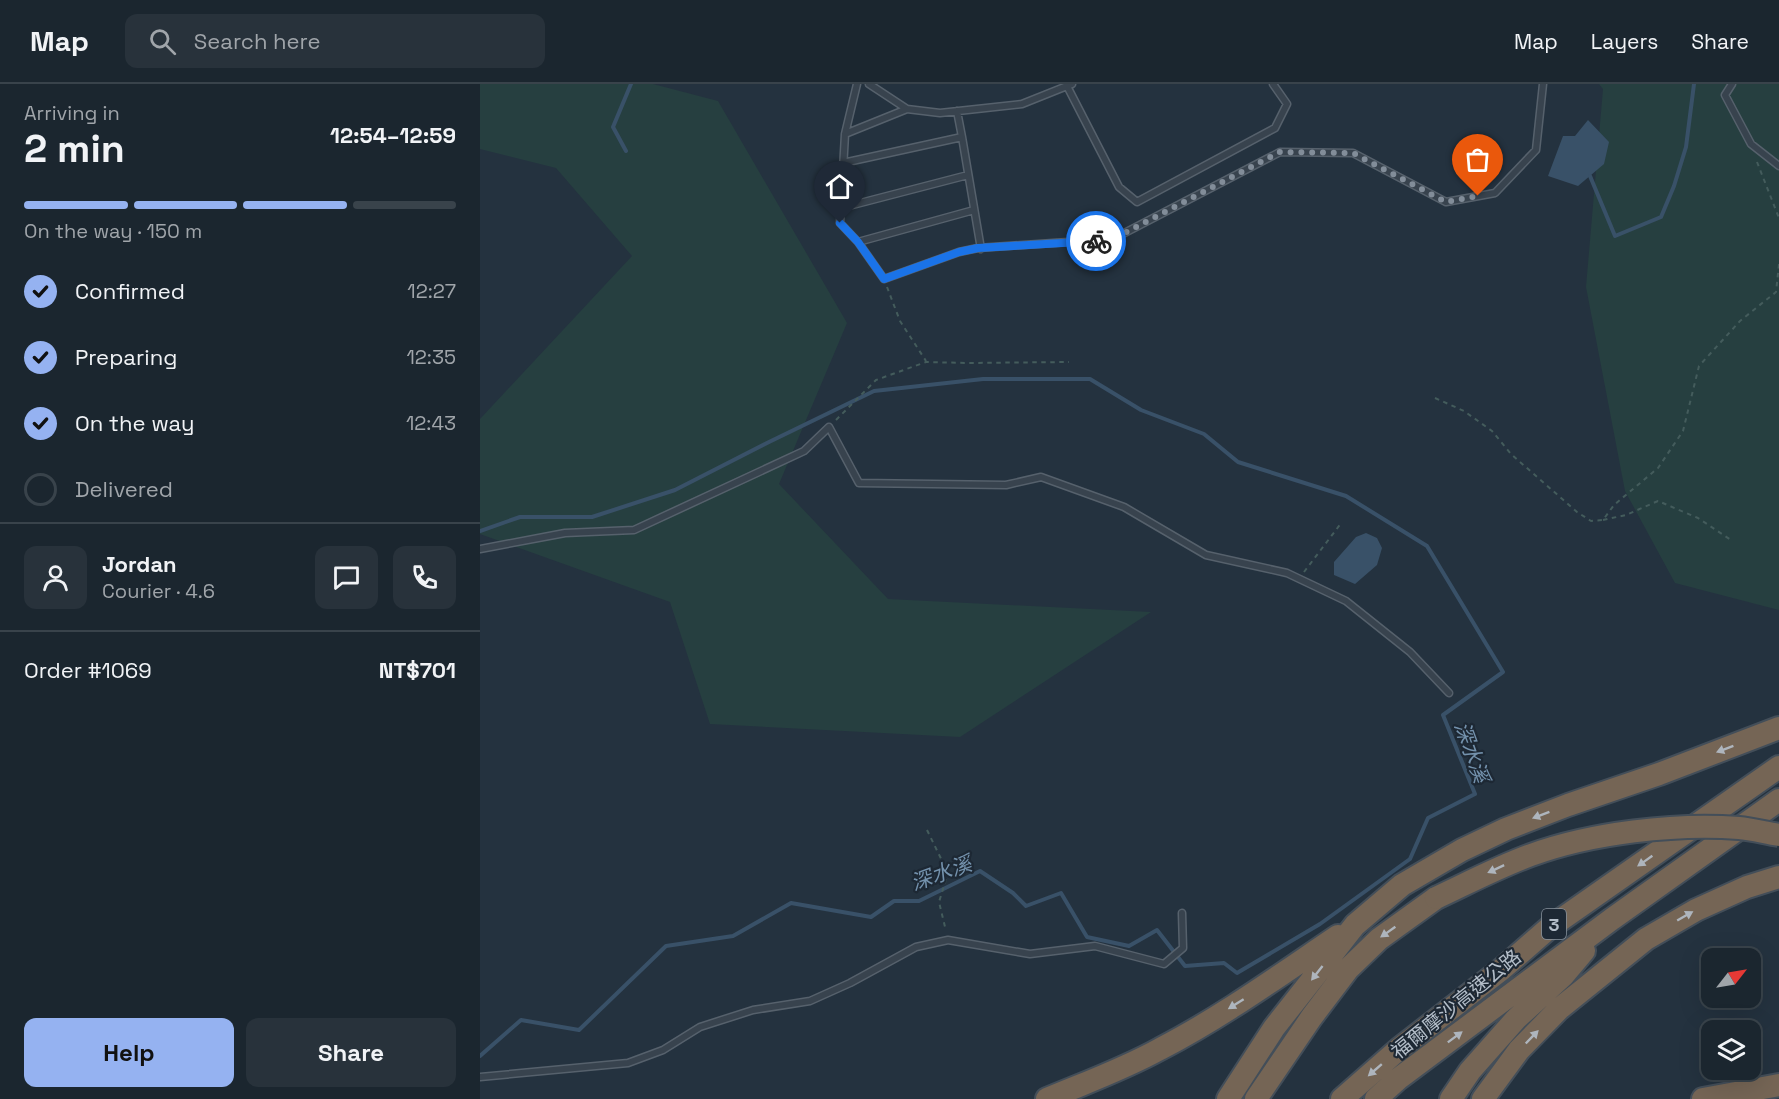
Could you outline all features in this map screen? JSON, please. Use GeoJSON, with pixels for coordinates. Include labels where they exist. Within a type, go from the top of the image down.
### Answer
{"type":"FeatureCollection","features":[{"type":"Feature","properties":{"kind":"highway"},"geometry":{"type":"LineString","coordinates":[[1047,1099],[1162,1049],[1241,1001],[1355,925],[1402,885],[1462,850],[1497,833],[1568,805],[1659,774],[1779,728]]}},
{"type":"Feature","properties":{"kind":"highway","name":"福爾摩沙高速公路"},"geometry":{"type":"LineString","coordinates":[[1342,1099],[1399,1049],[1502,969],[1549,928],[1779,767]]}},
{"type":"Feature","properties":{"kind":"highway","name":"福爾摩沙高速公路"},"geometry":{"type":"LineString","coordinates":[[1376,1099],[1398,1079],[1612,919],[1779,800]]}},
{"type":"Feature","properties":{"kind":"highway"},"geometry":{"type":"LineString","coordinates":[[1256,1099],[1311,1018],[1348,969],[1379,939],[1436,898],[1501,866],[1534,854],[1607,836],[1669,828],[1738,828],[1779,835]]}},
{"type":"Feature","properties":{"kind":"highway"},"geometry":{"type":"LineString","coordinates":[[1483,1099],[1519,1050],[1559,1009],[1646,939],[1696,910],[1747,887],[1779,877]]}},
{"type":"Feature","properties":{"kind":"highway"},"geometry":{"type":"LineString","coordinates":[[1451,1099],[1470,1071],[1516,1019],[1563,975],[1612,919]]}},
{"type":"Feature","properties":{"kind":"highway"},"geometry":{"type":"LineString","coordinates":[[1228,1099],[1274,1028],[1355,925]]}},
{"type":"Feature","properties":{"kind":"highway"},"geometry":{"type":"LineString","coordinates":[[1703,1099],[1779,1085]]}},
{"type":"Feature","properties":{"kind":"lane"},"geometry":{"type":"LineString","coordinates":[[857,84],[845,134],[840,223],[858,242],[884,279],[959,252],[1113,239],[1280,152],[1353,153],[1446,202],[1495,193],[1536,150],[1543,84]]}},
{"type":"Feature","properties":{"kind":"lane"},"geometry":{"type":"LineString","coordinates":[[869,84],[907,109],[940,113],[1022,104],[1070,85],[1119,187],[1137,202],[1275,128],[1287,104],[1273,84]]}},
{"type":"Feature","properties":{"kind":"lane"},"geometry":{"type":"LineString","coordinates":[[1732,84],[1725,94],[1751,144],[1779,166]]}},
{"type":"Feature","properties":{"kind":"lane"},"geometry":{"type":"LineString","coordinates":[[845,134],[907,109]]}},
{"type":"Feature","properties":{"kind":"lane"},"geometry":{"type":"LineString","coordinates":[[957,111],[981,249]]}},
{"type":"Feature","properties":{"kind":"lane"},"geometry":{"type":"LineString","coordinates":[[843,164],[962,137]]}},
{"type":"Feature","properties":{"kind":"lane"},"geometry":{"type":"LineString","coordinates":[[841,208],[968,175]]}},
{"type":"Feature","properties":{"kind":"lane"},"geometry":{"type":"LineString","coordinates":[[858,242],[974,210]]}},
{"type":"Feature","properties":{"kind":"lane"},"geometry":{"type":"LineString","coordinates":[[480,549],[565,533],[634,530],[804,451],[830,427],[859,483],[1006,485],[1041,477],[1124,507],[1206,555],[1287,573],[1346,601],[1410,652],[1449,693]]}},
{"type":"Feature","properties":{"kind":"lane"},"geometry":{"type":"LineString","coordinates":[[480,1077],[628,1063],[663,1050],[700,1028],[753,1010],[810,1000],[850,983],[916,947],[948,940],[1030,954],[1095,946],[1164,964],[1183,948],[1182,913]]}},
{"type":"Feature","properties":{"kind":"path"},"geometry":{"type":"LineString","coordinates":[[1751,144],[1779,218]]}},
{"type":"Feature","properties":{"kind":"path"},"geometry":{"type":"LineString","coordinates":[[1603,520],[1614,505],[1658,468],[1683,431],[1699,366],[1740,321],[1776,292],[1779,264]]}},
{"type":"Feature","properties":{"kind":"path"},"geometry":{"type":"LineString","coordinates":[[884,279],[900,321],[926,362]]}},
{"type":"Feature","properties":{"kind":"path"},"geometry":{"type":"LineString","coordinates":[[830,427],[876,380],[926,362],[1069,362]]}},
{"type":"Feature","properties":{"kind":"path"},"geometry":{"type":"LineString","coordinates":[[1435,398],[1464,411],[1492,431],[1511,454],[1577,512],[1591,521],[1626,515],[1658,501],[1698,518],[1731,540]]}},
{"type":"Feature","properties":{"kind":"path"},"geometry":{"type":"LineString","coordinates":[[1298,578],[1342,522]]}},
{"type":"Feature","properties":{"kind":"path"},"geometry":{"type":"LineString","coordinates":[[927,830],[948,873],[939,902],[948,940]]}},
{"type":"Feature","properties":{"kind":"green space"},"geometry":{"type":"Polygon","coordinates":[[[480,84],[653,84],[718,101],[847,323],[779,484],[888,599],[1151,612],[960,737],[710,724],[670,602],[480,534],[480,419],[632,256],[556,168],[480,149],[480,84]]]}},
{"type":"Feature","properties":{"kind":"green space"},"geometry":{"type":"Polygon","coordinates":[[[1599,84],[1779,84],[1779,610],[1675,583],[1625,491],[1586,287],[1603,89],[1599,84]]]}},
{"type":"Feature","properties":{"kind":"water"},"geometry":{"type":"Polygon","coordinates":[[[1588,120],[1609,142],[1604,164],[1578,186],[1548,176],[1563,136],[1575,136],[1588,120]]]}},
{"type":"Feature","properties":{"kind":"water"},"geometry":{"type":"Polygon","coordinates":[[[1366,533],[1377,538],[1382,548],[1377,565],[1355,584],[1334,575],[1334,562],[1356,537],[1366,533]]]}},
{"type":"Feature","properties":{"kind":"waterway"},"geometry":{"type":"LineString","coordinates":[[626,151],[613,127],[631,84]]}},
{"type":"Feature","properties":{"kind":"waterway"},"geometry":{"type":"LineString","coordinates":[[1590,176],[1615,236],[1661,217],[1674,186],[1686,147],[1694,84]]}},
{"type":"Feature","properties":{"kind":"waterway","name":"深水溪"},"geometry":{"type":"LineString","coordinates":[[480,531],[520,517],[592,517],[675,490],[874,391],[983,379],[1090,379],[1141,410],[1204,434],[1238,462],[1346,496],[1427,546],[1503,672],[1443,715],[1475,794],[1428,818],[1410,859],[1320,924],[1237,973],[1224,963],[1185,966],[1157,930],[1129,946],[1087,937],[1061,893],[1026,906],[1013,893],[980,871],[919,901],[894,901],[871,917],[791,903],[733,936],[666,946],[579,1030],[521,1020],[480,1056]]}},
{"type":"Feature","properties":{"kind":"way so far"},"geometry":{"type":"LineString","coordinates":[[1096,241],[1113,239],[1280,152],[1353,153],[1446,202],[1478,196]]}},
{"type":"Feature","properties":{"kind":"route"},"geometry":{"type":"LineString","coordinates":[[840,223],[858,242],[884,279],[959,252],[978,248],[1096,241]]}}]}
